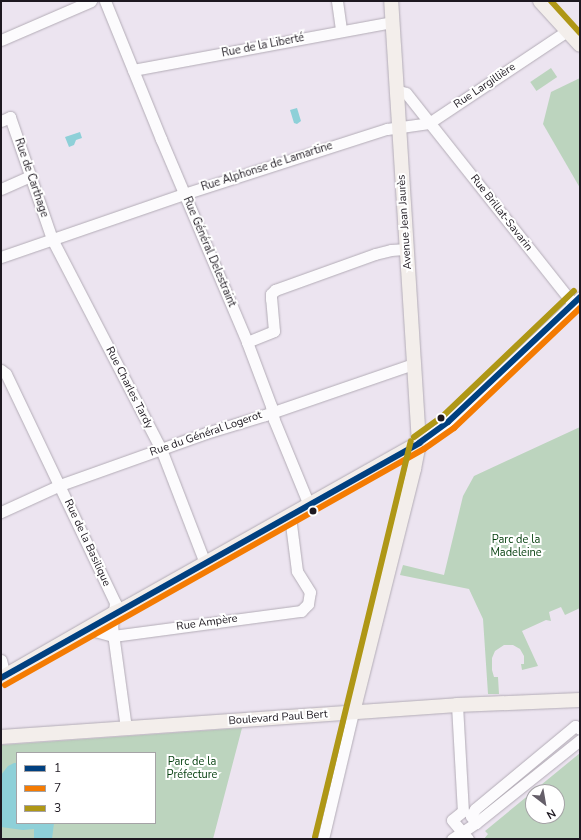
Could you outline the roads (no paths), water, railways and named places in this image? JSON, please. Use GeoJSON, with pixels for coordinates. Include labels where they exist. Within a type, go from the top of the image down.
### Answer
{"type":"FeatureCollection","features":[{"type":"Feature","properties":{"kind":"main road","name":"Avenue Jean Jaurès"},"geometry":{"type":"LineString","coordinates":[[353,712],[414,469],[419,443],[391,1]]}},
{"type":"Feature","properties":{"kind":"main road"},"geometry":{"type":"LineString","coordinates":[[540,1],[580,45]]}},
{"type":"Feature","properties":{"kind":"main road"},"geometry":{"type":"LineString","coordinates":[[2,677],[114,612],[131,605],[419,443]]}},
{"type":"Feature","properties":{"kind":"main road","name":"Boulevard Paul Bert"},"geometry":{"type":"LineString","coordinates":[[1,737],[457,705],[580,700]]}},
{"type":"Feature","properties":{"kind":"street"},"geometry":{"type":"LineString","coordinates":[[1,40],[91,1]]}},
{"type":"Feature","properties":{"kind":"street","name":"Rue Général Delestraint"},"geometry":{"type":"LineString","coordinates":[[105,1],[184,194],[247,342],[272,412],[309,505]]}},
{"type":"Feature","properties":{"kind":"street"},"geometry":{"type":"LineString","coordinates":[[337,1],[341,31]]}},
{"type":"Feature","properties":{"kind":"street","name":"Rue de la Liberté"},"geometry":{"type":"LineString","coordinates":[[133,70],[392,22]]}},
{"type":"Feature","properties":{"kind":"street","name":"Rue Largillière"},"geometry":{"type":"LineString","coordinates":[[398,128],[429,123],[567,32]]}},
{"type":"Feature","properties":{"kind":"street","name":"Rue Brillat-Savarin"},"geometry":{"type":"LineString","coordinates":[[396,90],[406,93],[576,301]]}},
{"type":"Feature","properties":{"kind":"street","name":"Rue de Carthage"},"geometry":{"type":"LineString","coordinates":[[5,119],[30,176],[52,239]]}},
{"type":"Feature","properties":{"kind":"street","name":"Rue Alphonse de Lamartine"},"geometry":{"type":"LineString","coordinates":[[1,257],[184,194],[387,129],[398,128]]}},
{"type":"Feature","properties":{"kind":"street"},"geometry":{"type":"LineString","coordinates":[[1,189],[30,176]]}},
{"type":"Feature","properties":{"kind":"street","name":"Rue Charles Tardy"},"geometry":{"type":"LineString","coordinates":[[52,239],[161,449],[205,563]]}},
{"type":"Feature","properties":{"kind":"street"},"geometry":{"type":"LineString","coordinates":[[247,342],[274,331],[271,294],[275,290],[375,254],[391,250],[407,249]]}},
{"type":"Feature","properties":{"kind":"street"},"geometry":{"type":"LineString","coordinates":[[419,443],[448,422],[576,301]]}},
{"type":"Feature","properties":{"kind":"street","name":"Rue du Général Logerot"},"geometry":{"type":"LineString","coordinates":[[1,512],[60,485],[161,449],[413,364]]}},
{"type":"Feature","properties":{"kind":"street","name":"Rue de la Basilique"},"geometry":{"type":"LineString","coordinates":[[1,370],[6,374],[115,603],[112,626],[126,728]]}},
{"type":"Feature","properties":{"kind":"street","name":"Rue Ampère"},"geometry":{"type":"LineString","coordinates":[[113,636],[301,611],[308,604],[310,592],[297,571],[290,516]]}},
{"type":"Feature","properties":{"kind":"street"},"geometry":{"type":"LineString","coordinates":[[87,629],[113,636]]}},
{"type":"Feature","properties":{"kind":"street"},"geometry":{"type":"LineString","coordinates":[[1,660],[2,677]]}},
{"type":"Feature","properties":{"kind":"street"},"geometry":{"type":"LineString","coordinates":[[457,705],[463,811],[452,820],[465,835]]}},
{"type":"Feature","properties":{"kind":"street"},"geometry":{"type":"LineString","coordinates":[[326,838],[353,712]]}},
{"type":"Feature","properties":{"kind":"street"},"geometry":{"type":"LineString","coordinates":[[476,823],[471,816],[475,809],[575,726],[580,729]]}},
{"type":"Feature","properties":{"kind":"street"},"geometry":{"type":"LineString","coordinates":[[452,839],[465,835],[476,823],[580,740]]}},
{"type":"Feature","properties":{"kind":"water"},"geometry":{"type":"Polygon","coordinates":[[[297,108],[301,121],[297,124],[294,123],[290,110],[297,108]]]}},
{"type":"Feature","properties":{"kind":"water"},"geometry":{"type":"Polygon","coordinates":[[[80,132],[82,138],[76,140],[74,145],[69,147],[65,137],[80,132]]]}},
{"type":"Feature","properties":{"kind":"water"},"geometry":{"type":"Polygon","coordinates":[[[16,763],[16,824],[54,824],[52,839],[34,839],[34,829],[23,830],[1,827],[1,775],[8,766],[16,763]]]}},
{"type":"Feature","properties":{"kind":"park label","name":"Parc de la Madeleine"},"geometry":{"type":"Point","coordinates":[516,547]}},
{"type":"Feature","properties":{"kind":"park label","name":"Parc de la Préfecture"},"geometry":{"type":"Point","coordinates":[192,769]}}]}
